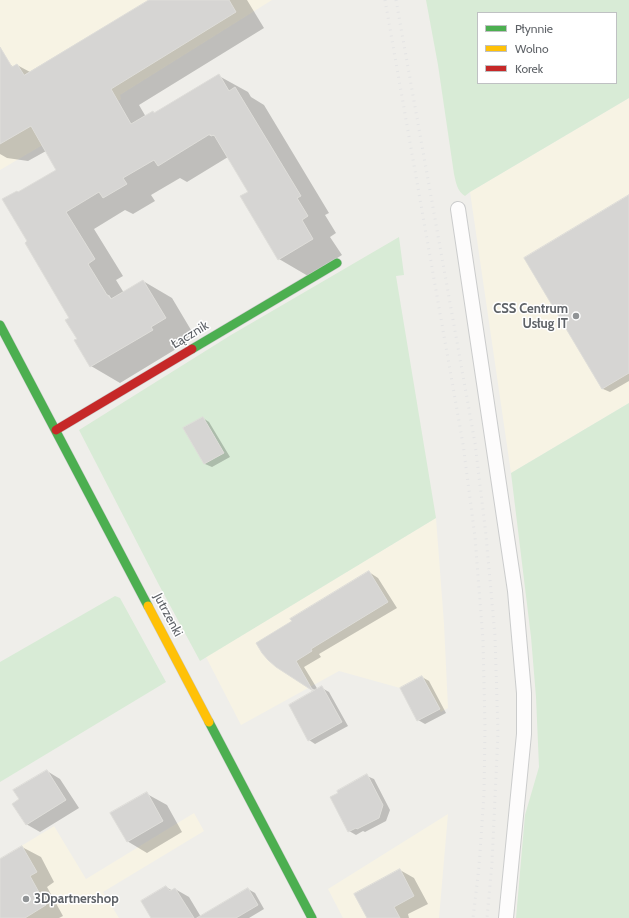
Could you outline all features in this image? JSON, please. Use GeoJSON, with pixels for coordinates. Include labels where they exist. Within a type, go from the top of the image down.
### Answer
{"type":"FeatureCollection","features":[{"type":"Feature","properties":{"kind":"street","name":"Łącznik"},"geometry":{"type":"LineString","coordinates":[[56,430],[337,262]]}},
{"type":"Feature","properties":{"kind":"street","name":"Jutrzenki"},"geometry":{"type":"LineString","coordinates":[[0,325],[312,918]]}},
{"type":"Feature","properties":{"kind":"lane"},"geometry":{"type":"LineString","coordinates":[[458,209],[515,591],[524,693],[524,734],[506,918]]}},
{"type":"Feature","properties":{"kind":"shaded area"},"geometry":{"type":"Polygon","coordinates":[[[0,0],[272,0],[120,95],[121,99],[0,170],[0,0]]]}},
{"type":"Feature","properties":{"kind":"shaded area"},"geometry":{"type":"Polygon","coordinates":[[[629,98],[629,403],[511,473],[470,192],[629,98]]]}},
{"type":"Feature","properties":{"kind":"shaded area"},"geometry":{"type":"Polygon","coordinates":[[[436,518],[444,624],[448,708],[441,712],[422,676],[400,688],[339,671],[241,725],[206,657],[436,518]]]}},
{"type":"Feature","properties":{"kind":"shaded area"},"geometry":{"type":"Polygon","coordinates":[[[194,813],[204,831],[103,892],[119,918],[0,918],[0,859],[54,826],[86,879],[194,813]]]}},
{"type":"Feature","properties":{"kind":"shaded area"},"geometry":{"type":"Polygon","coordinates":[[[448,814],[439,918],[343,918],[328,889],[448,814]]]}},
{"type":"Feature","properties":{"kind":"green space"},"geometry":{"type":"Polygon","coordinates":[[[426,0],[629,0],[629,98],[465,196],[456,184],[438,65],[426,0]]]}},
{"type":"Feature","properties":{"kind":"green space"},"geometry":{"type":"Polygon","coordinates":[[[399,237],[404,275],[396,276],[436,518],[200,661],[79,430],[231,335],[399,237]]]}},
{"type":"Feature","properties":{"kind":"green space"},"geometry":{"type":"Polygon","coordinates":[[[629,403],[629,918],[516,918],[525,815],[539,767],[536,697],[531,637],[511,473],[629,403]]]}},
{"type":"Feature","properties":{"kind":"green space"},"geometry":{"type":"Polygon","coordinates":[[[115,596],[120,598],[166,682],[0,782],[0,662],[115,596]]]}},
{"type":"Feature","properties":{"kind":"building"},"geometry":{"type":"Polygon","coordinates":[[[149,0],[229,0],[236,12],[111,89],[131,124],[153,111],[154,113],[219,74],[229,91],[235,87],[301,196],[297,198],[308,216],[302,220],[313,239],[278,260],[240,196],[248,192],[214,135],[211,136],[210,134],[158,166],[154,160],[123,178],[127,184],[103,198],[99,192],[66,212],[95,259],[88,264],[107,295],[111,299],[143,280],[166,318],[151,327],[153,330],[90,367],[74,340],[77,339],[65,320],[69,318],[25,243],[27,241],[2,199],[17,191],[18,192],[56,170],[31,126],[0,144],[0,47],[12,67],[17,64],[24,75],[149,0]]]}},
{"type":"Feature","properties":{"kind":"building"},"geometry":{"type":"Polygon","coordinates":[[[629,195],[629,373],[602,389],[524,258],[629,195]]]}},
{"type":"Feature","properties":{"kind":"building"},"geometry":{"type":"Polygon","coordinates":[[[203,417],[224,453],[204,464],[183,428],[203,417]]]}},
{"type":"Feature","properties":{"kind":"building"},"geometry":{"type":"Polygon","coordinates":[[[369,571],[388,602],[311,649],[312,651],[296,661],[313,691],[276,667],[262,653],[256,643],[292,621],[290,619],[369,571]]]}},
{"type":"Feature","properties":{"kind":"building"},"geometry":{"type":"Polygon","coordinates":[[[422,676],[440,709],[417,721],[400,688],[422,676]]]}},
{"type":"Feature","properties":{"kind":"building"},"geometry":{"type":"Polygon","coordinates":[[[322,686],[342,722],[308,741],[289,705],[322,686]]]}},
{"type":"Feature","properties":{"kind":"building"},"geometry":{"type":"Polygon","coordinates":[[[47,770],[66,800],[26,825],[12,804],[19,799],[13,790],[47,770]]]}},
{"type":"Feature","properties":{"kind":"building"},"geometry":{"type":"Polygon","coordinates":[[[367,774],[383,805],[379,818],[348,832],[330,797],[338,793],[337,791],[367,774]]]}},
{"type":"Feature","properties":{"kind":"building"},"geometry":{"type":"Polygon","coordinates":[[[147,792],[163,821],[127,842],[110,813],[147,792]]]}},
{"type":"Feature","properties":{"kind":"building"},"geometry":{"type":"Polygon","coordinates":[[[22,846],[37,872],[30,876],[46,905],[25,918],[0,918],[0,859],[22,846]]]}},
{"type":"Feature","properties":{"kind":"building"},"geometry":{"type":"Polygon","coordinates":[[[400,869],[414,896],[394,907],[400,918],[367,918],[354,894],[400,869]]]}},
{"type":"Feature","properties":{"kind":"building"},"geometry":{"type":"Polygon","coordinates":[[[166,886],[170,891],[175,888],[194,918],[151,918],[141,901],[166,886]]]}},
{"type":"Feature","properties":{"kind":"building"},"geometry":{"type":"Polygon","coordinates":[[[248,888],[258,905],[236,918],[197,918],[248,888]]]}},
{"type":"Feature","properties":{"kind":"railway"},"geometry":{"type":"LineString","coordinates":[[385,0],[463,444],[475,537],[483,640],[485,727],[484,794],[479,867],[473,918]]}},
{"type":"Feature","properties":{"kind":"railway"},"geometry":{"type":"LineString","coordinates":[[396,0],[475,443],[486,535],[495,636],[498,733],[492,863],[487,918]]}},
{"type":"Feature","properties":{"kind":"traffic: fast"},"geometry":{"type":"LineString","coordinates":[[192,349],[337,263]]}},
{"type":"Feature","properties":{"kind":"traffic: fast"},"geometry":{"type":"LineString","coordinates":[[0,325],[148,606]]}},
{"type":"Feature","properties":{"kind":"traffic: fast"},"geometry":{"type":"LineString","coordinates":[[209,722],[312,918]]}},
{"type":"Feature","properties":{"kind":"traffic: slow"},"geometry":{"type":"LineString","coordinates":[[148,606],[209,722]]}},
{"type":"Feature","properties":{"kind":"traffic: jam"},"geometry":{"type":"LineString","coordinates":[[56,430],[192,349]]}},
{"type":"Feature","properties":{"kind":"place","name":"CSS Centrum Usług IT"},"geometry":{"type":"Point","coordinates":[576,316]}},
{"type":"Feature","properties":{"kind":"place","name":"3Dpartnershop"},"geometry":{"type":"Point","coordinates":[26,899]}}]}
